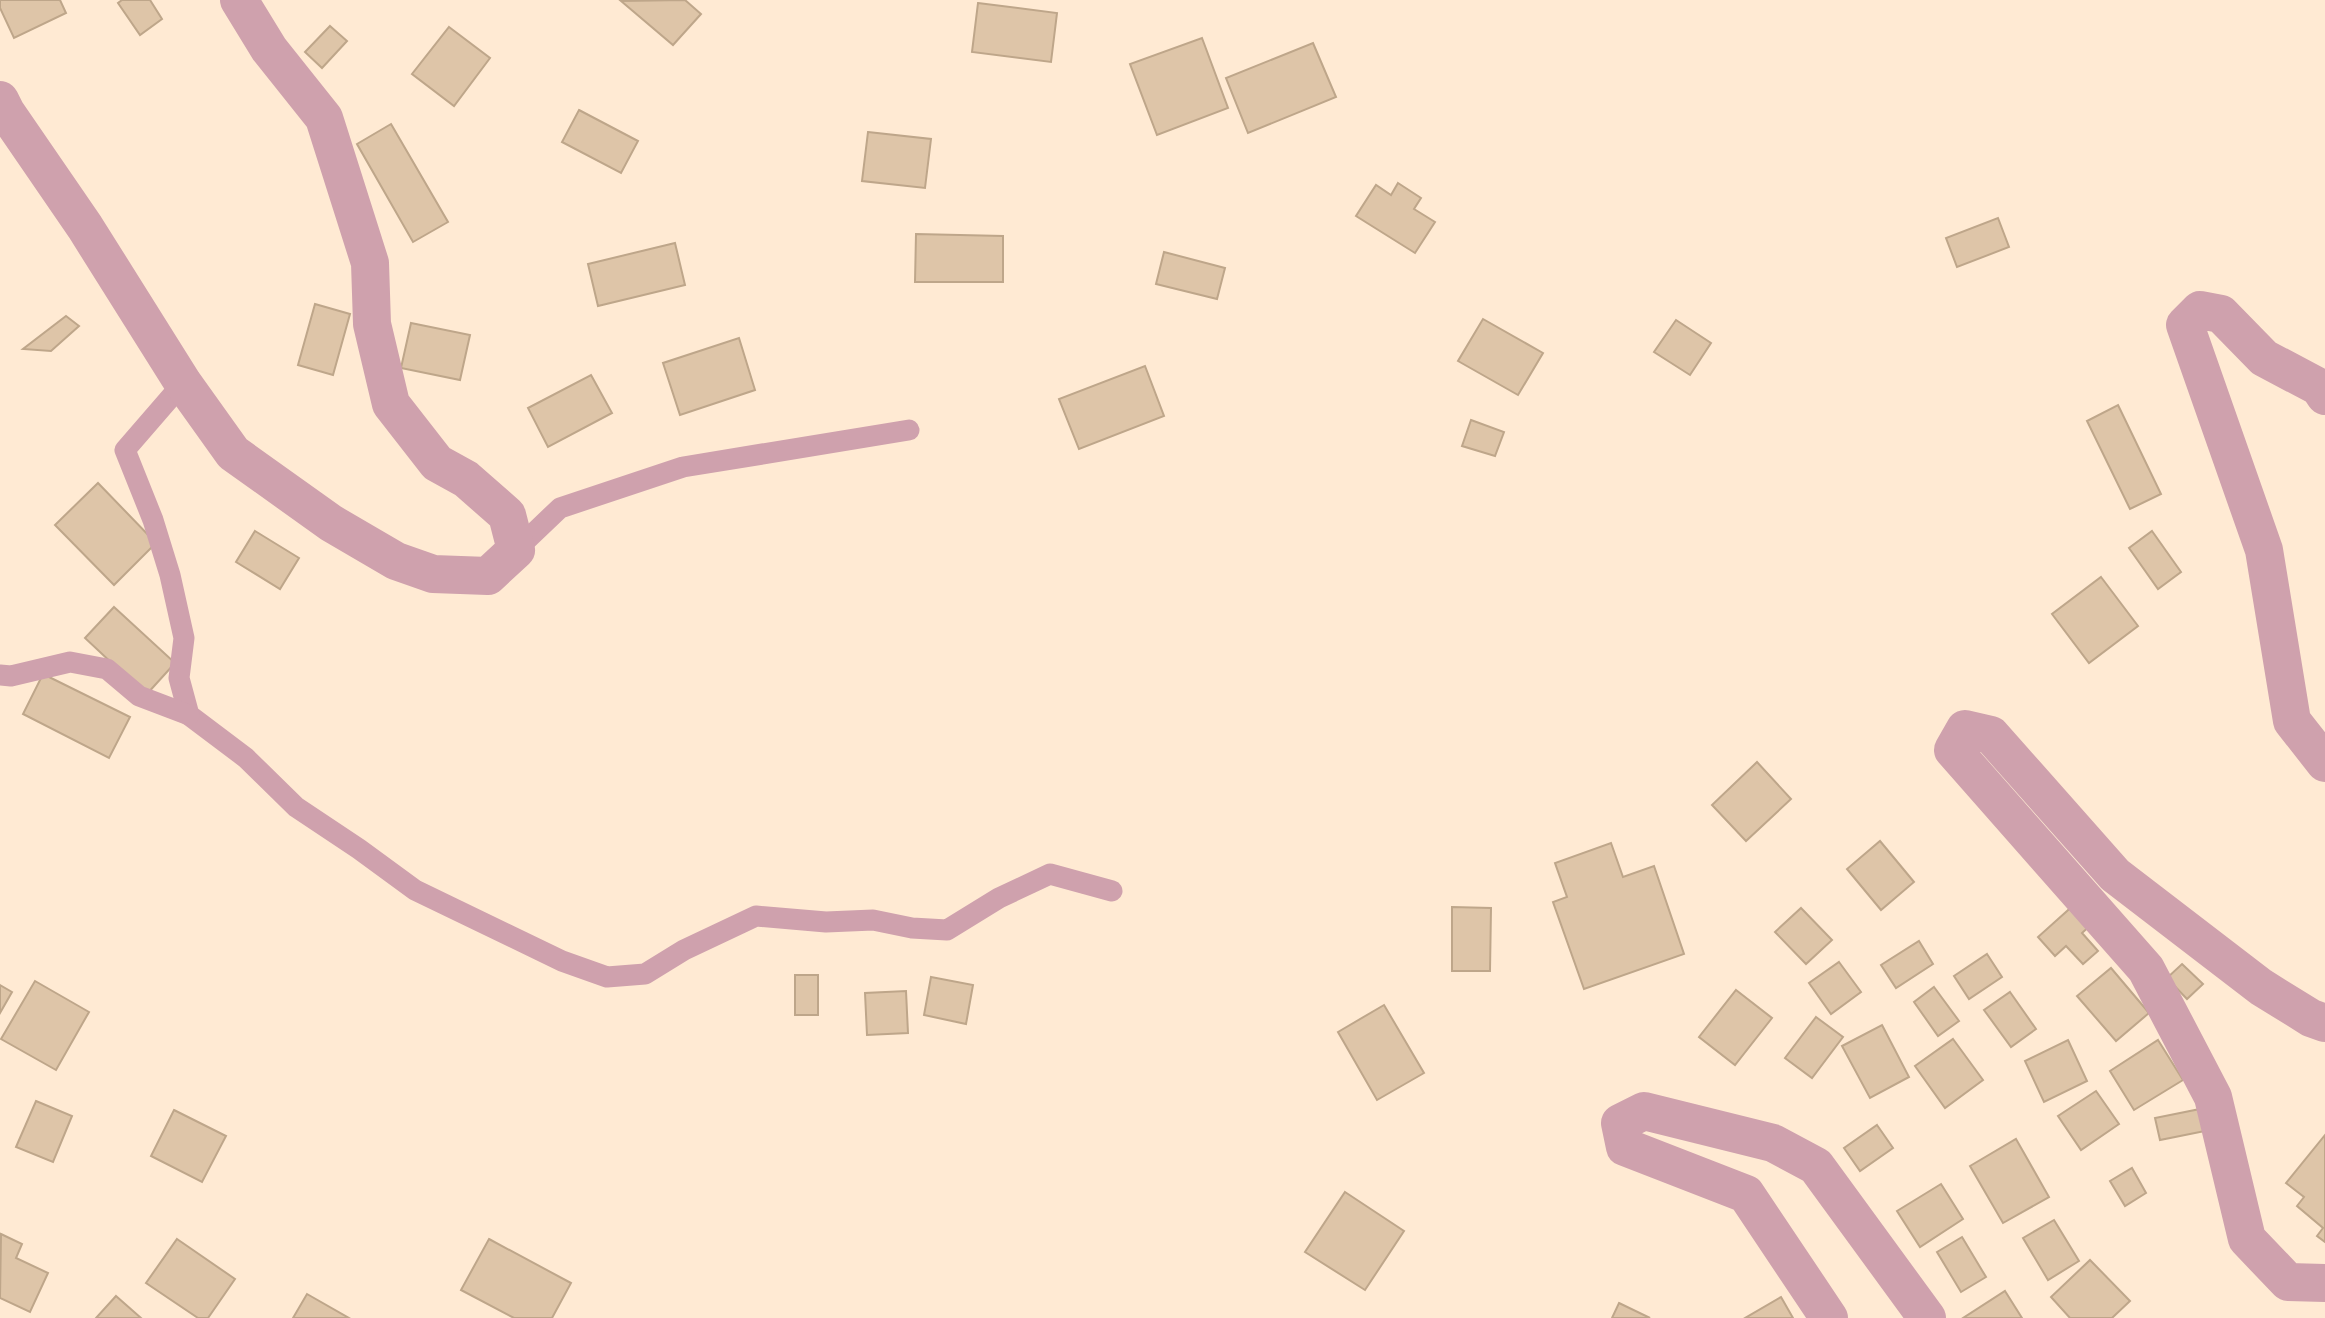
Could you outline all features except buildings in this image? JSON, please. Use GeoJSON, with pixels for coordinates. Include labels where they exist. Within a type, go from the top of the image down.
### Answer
{"type":"FeatureCollection","features":[{"type":"Feature","properties":{"kind":"street"},"geometry":{"type":"LineString","coordinates":[[0,100],[85,227],[183,383],[233,453],[331,523],[396,561],[433,574],[488,576],[516,551],[507,515],[466,479],[437,463],[391,404],[372,324],[370,263],[324,118],[269,49],[239,0]]}},
{"type":"Feature","properties":{"kind":"street"},"geometry":{"type":"LineString","coordinates":[[2325,396],[2319,387],[2264,358],[2221,314],[2200,310],[2185,325],[2264,550],[2292,721],[2325,763]]}},
{"type":"Feature","properties":{"kind":"street"},"geometry":{"type":"LineString","coordinates":[[2325,1023],[2311,1018],[2261,987],[2115,875],[1992,735],[1965,729],[1953,750],[2146,969],[2213,1097],[2247,1239],[2288,1282],[2325,1283]]}},
{"type":"Feature","properties":{"kind":"street"},"geometry":{"type":"LineString","coordinates":[[1829,1318],[1746,1194],[1625,1147],[1620,1123],[1644,1111],[1773,1143],[1816,1166],[1927,1318]]}},
{"type":"Feature","properties":{"kind":"lane"},"geometry":{"type":"LineString","coordinates":[[183,383],[125,450],[153,520],[170,575],[184,638],[179,678],[189,715]]}},
{"type":"Feature","properties":{"kind":"lane"},"geometry":{"type":"LineString","coordinates":[[516,551],[559,508],[683,467],[909,430]]}},
{"type":"Feature","properties":{"kind":"lane"},"geometry":{"type":"LineString","coordinates":[[0,675],[11,676],[70,662],[107,669],[139,696],[189,715],[246,758],[296,807],[415,890],[562,961],[607,977],[645,974],[684,950],[756,916],[826,922],[873,920],[912,928],[947,930],[999,898],[1050,874],[1112,891]]}}]}
